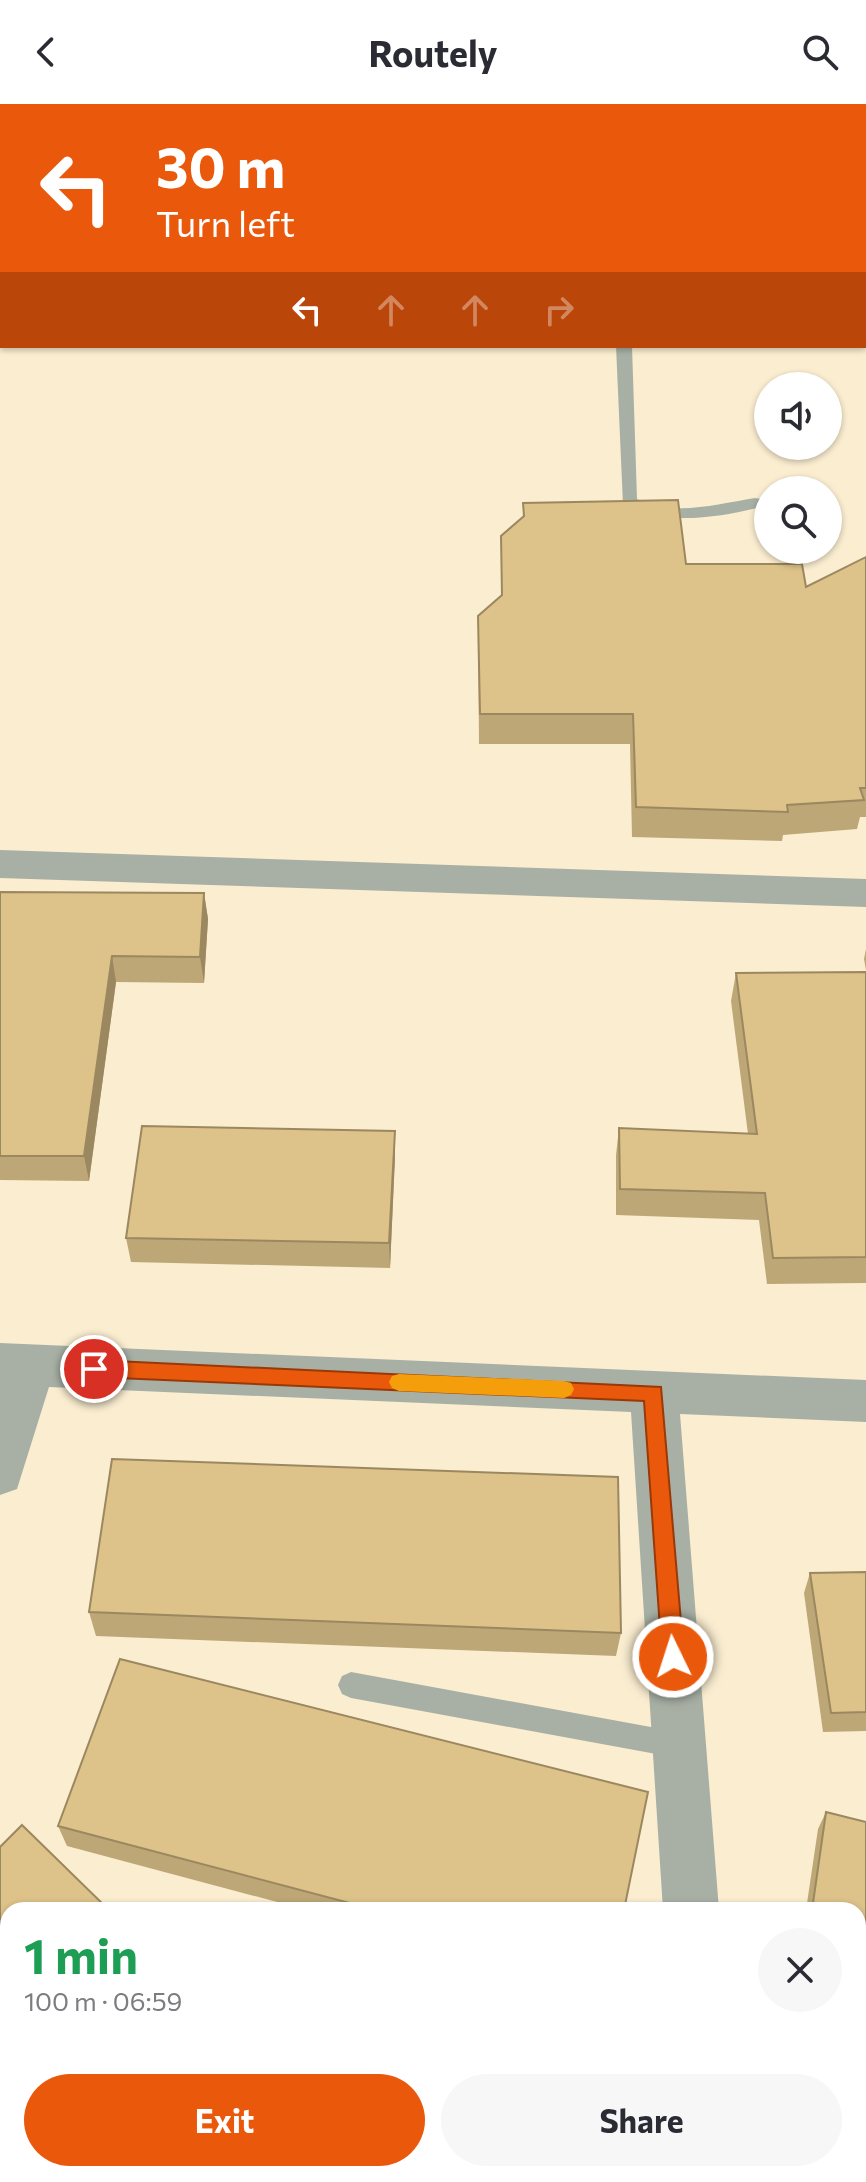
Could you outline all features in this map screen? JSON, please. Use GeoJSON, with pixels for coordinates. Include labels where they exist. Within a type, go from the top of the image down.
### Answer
{"type":"FeatureCollection","features":[{"type":"Feature","properties":{"kind":"street"},"geometry":{"type":"LineString","coordinates":[[0,864],[866,893]]}},
{"type":"Feature","properties":{"kind":"street"},"geometry":{"type":"LineString","coordinates":[[0,1473],[16,1365],[866,1401]]}},
{"type":"Feature","properties":{"kind":"street"},"geometry":{"type":"LineString","coordinates":[[654,1393],[690,1902]]}},
{"type":"Feature","properties":{"kind":"lane"},"geometry":{"type":"LineString","coordinates":[[624,348],[629,501],[645,511],[684,513],[754,503]]}},
{"type":"Feature","properties":{"kind":"lane"},"geometry":{"type":"LineString","coordinates":[[351,1685],[680,1745]]}},
{"type":"Feature","properties":{"kind":"building"},"geometry":{"type":"Polygon","coordinates":[[[678,500],[686,564],[802,564],[806,587],[866,557],[866,788],[860,788],[864,800],[787,805],[788,812],[636,807],[633,714],[480,714],[478,616],[502,595],[501,536],[524,516],[523,503],[678,500]]]}},
{"type":"Feature","properties":{"kind":"building"},"geometry":{"type":"Polygon","coordinates":[[[0,892],[204,893],[200,957],[112,956],[84,1156],[0,1156],[0,892]]]}},
{"type":"Feature","properties":{"kind":"building"},"geometry":{"type":"Polygon","coordinates":[[[866,972],[866,1257],[773,1258],[765,1193],[620,1189],[619,1128],[757,1134],[736,973],[866,972]]]}},
{"type":"Feature","properties":{"kind":"building"},"geometry":{"type":"Polygon","coordinates":[[[142,1126],[395,1131],[389,1243],[126,1238],[142,1126]]]}},
{"type":"Feature","properties":{"kind":"building"},"geometry":{"type":"Polygon","coordinates":[[[112,1459],[618,1477],[621,1633],[89,1612],[112,1459]]]}},
{"type":"Feature","properties":{"kind":"building"},"geometry":{"type":"Polygon","coordinates":[[[866,1572],[866,1712],[831,1713],[810,1573],[866,1572]]]}},
{"type":"Feature","properties":{"kind":"building"},"geometry":{"type":"Polygon","coordinates":[[[120,1659],[648,1792],[626,1902],[346,1902],[58,1826],[120,1659]]]}},
{"type":"Feature","properties":{"kind":"building"},"geometry":{"type":"Polygon","coordinates":[[[826,1812],[866,1822],[866,1902],[813,1902],[826,1812]]]}},
{"type":"Feature","properties":{"kind":"building"},"geometry":{"type":"Polygon","coordinates":[[[22,1825],[101,1902],[0,1902],[0,1847],[22,1825]]]}},
{"type":"Feature","properties":{"kind":"slow traffic"},"geometry":{"type":"LineString","coordinates":[[399,1382],[564,1389]]}},
{"type":"Feature","properties":{"kind":"route"},"geometry":{"type":"LineString","coordinates":[[94,1369],[654,1393],[673,1657]]}}]}
